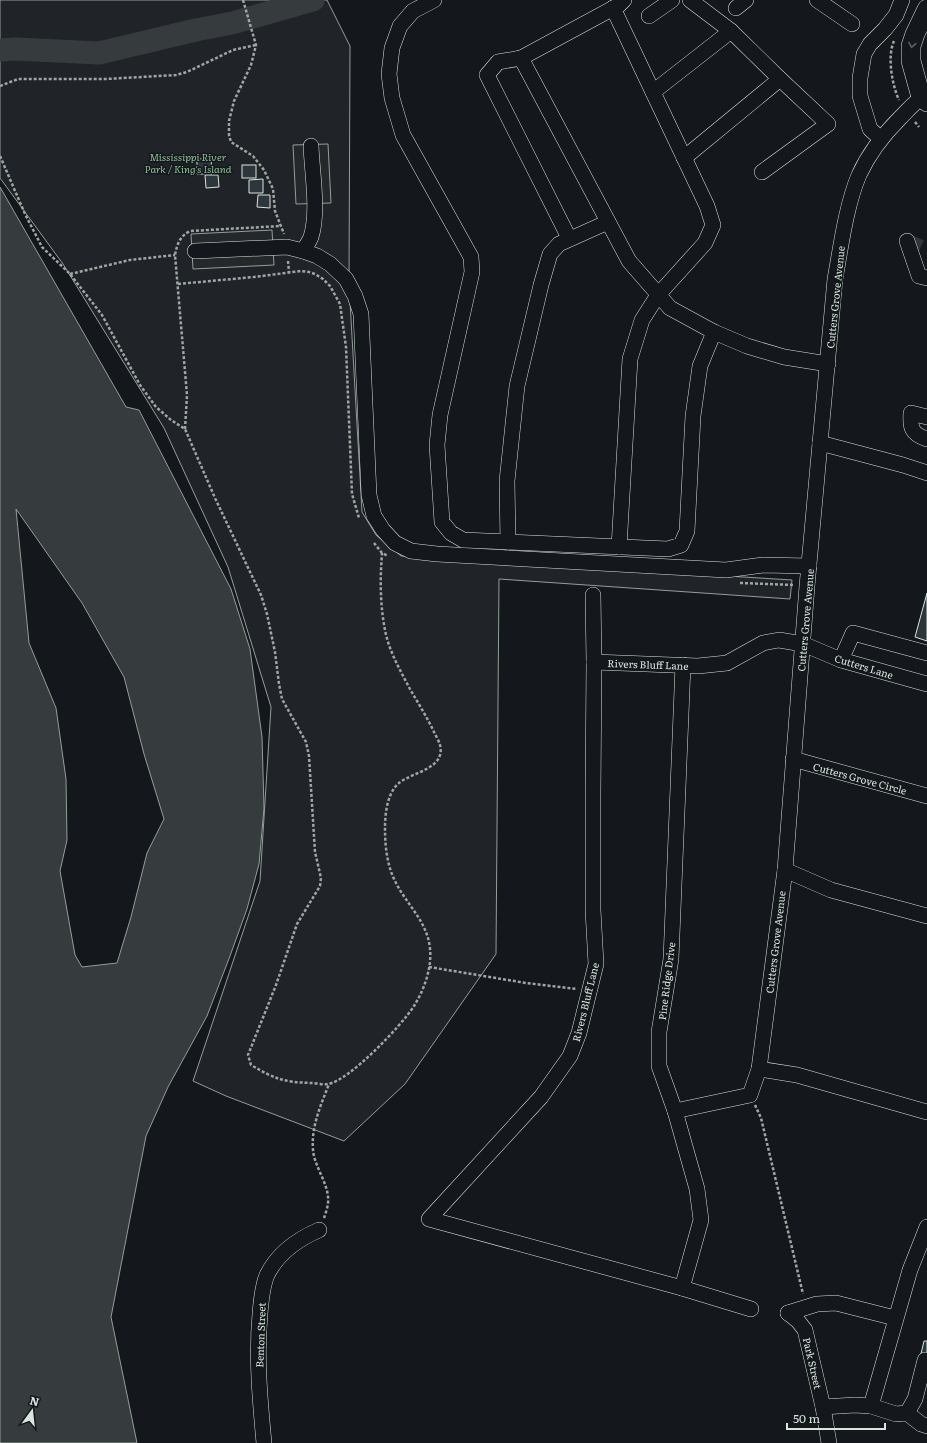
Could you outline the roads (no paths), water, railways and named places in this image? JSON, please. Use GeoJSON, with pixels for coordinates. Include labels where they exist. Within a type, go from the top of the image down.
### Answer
{"type":"FeatureCollection","features":[{"type":"Feature","properties":{"kind":"main road"},"geometry":{"type":"LineString","coordinates":[[925,98],[911,61],[911,46],[927,9]]}},
{"type":"Feature","properties":{"kind":"street"},"geometry":{"type":"LineString","coordinates":[[434,0],[413,11],[400,26],[392,48],[389,74],[392,98],[404,135],[471,257],[472,272],[440,416],[437,445],[442,522],[450,533],[463,540],[668,549],[680,544],[687,531],[693,416],[700,366],[714,332]]}},
{"type":"Feature","properties":{"kind":"street"},"geometry":{"type":"LineString","coordinates":[[649,16],[672,0]]}},
{"type":"Feature","properties":{"kind":"street"},"geometry":{"type":"LineString","coordinates":[[690,0],[731,31],[780,80],[828,124],[762,172]]}},
{"type":"Feature","properties":{"kind":"street"},"geometry":{"type":"LineString","coordinates":[[817,0],[852,24]]}},
{"type":"Feature","properties":{"kind":"street"},"geometry":{"type":"LineString","coordinates":[[881,139],[870,129],[860,96],[860,78],[864,54],[870,44],[892,20],[902,0]]}},
{"type":"Feature","properties":{"kind":"street"},"geometry":{"type":"LineString","coordinates":[[569,238],[487,75],[498,62],[521,58],[619,4],[653,92],[707,206],[713,225],[705,244],[658,295],[642,320],[630,359],[618,547]]}},
{"type":"Feature","properties":{"kind":"street"},"geometry":{"type":"LineString","coordinates":[[653,92],[731,31]]}},
{"type":"Feature","properties":{"kind":"street"},"geometry":{"type":"LineString","coordinates":[[521,58],[629,261],[670,308],[714,332],[746,346],[784,357],[828,364]]}},
{"type":"Feature","properties":{"kind":"street"},"geometry":{"type":"LineString","coordinates":[[684,158],[780,80]]}},
{"type":"Feature","properties":{"kind":"street","name":"Cutters Grove Avenue"},"geometry":{"type":"LineString","coordinates":[[675,1111],[750,1095],[759,1068],[785,870],[820,443],[835,279],[842,238],[858,176],[872,152],[881,139],[925,98]]}},
{"type":"Feature","properties":{"kind":"street"},"geometry":{"type":"LineString","coordinates":[[304,251],[311,237],[315,209],[311,146]]}},
{"type":"Feature","properties":{"kind":"street"},"geometry":{"type":"LineString","coordinates":[[508,542],[507,481],[517,386],[541,285],[550,254],[559,244],[569,238],[608,222]]}},
{"type":"Feature","properties":{"kind":"street"},"geometry":{"type":"LineString","coordinates":[[907,240],[919,276],[927,278]]}},
{"type":"Feature","properties":{"kind":"street"},"geometry":{"type":"LineString","coordinates":[[195,251],[287,247],[317,256],[330,264],[346,279],[355,296],[361,314],[369,495],[374,516],[383,530],[395,543],[411,551],[452,555],[726,570],[763,564],[809,566]]}},
{"type":"Feature","properties":{"kind":"street"},"geometry":{"type":"LineString","coordinates":[[927,417],[911,413],[910,425],[914,432],[927,439]]}},
{"type":"Feature","properties":{"kind":"street"},"geometry":{"type":"LineString","coordinates":[[820,443],[903,465],[927,473]]}},
{"type":"Feature","properties":{"kind":"street"},"geometry":{"type":"LineString","coordinates":[[593,595],[594,662]]}},
{"type":"Feature","properties":{"kind":"street"},"geometry":{"type":"LineString","coordinates":[[841,660],[853,632],[927,653]]}},
{"type":"Feature","properties":{"kind":"street","name":"Rivers Bluff Lane"},"geometry":{"type":"LineString","coordinates":[[751,1309],[682,1288],[429,1219],[541,1097],[570,1056],[579,1033],[596,964],[593,910],[594,662],[698,666],[727,663],[762,643],[779,640],[803,644]]}},
{"type":"Feature","properties":{"kind":"street","name":"Cutters Lane"},"geometry":{"type":"LineString","coordinates":[[803,644],[841,660],[927,684]]}},
{"type":"Feature","properties":{"kind":"street","name":"Pine Ridge Drive"},"geometry":{"type":"LineString","coordinates":[[682,1288],[700,1220],[697,1188],[675,1111],[659,1066],[659,1032],[671,959],[683,665]]}},
{"type":"Feature","properties":{"kind":"street","name":"Cutters Grove Circle"},"geometry":{"type":"LineString","coordinates":[[793,759],[927,796]]}},
{"type":"Feature","properties":{"kind":"street"},"geometry":{"type":"LineString","coordinates":[[785,870],[830,890],[927,916]]}},
{"type":"Feature","properties":{"kind":"street"},"geometry":{"type":"LineString","coordinates":[[759,1068],[797,1075],[927,1112]]}},
{"type":"Feature","properties":{"kind":"street"},"geometry":{"type":"LineString","coordinates":[[871,1406],[895,1318],[910,1270],[927,1226]]}},
{"type":"Feature","properties":{"kind":"street","name":"Benton Street"},"geometry":{"type":"LineString","coordinates":[[264,1443],[258,1350],[261,1295],[267,1275],[278,1259],[291,1245],[305,1236],[319,1230]]}},
{"type":"Feature","properties":{"kind":"street","name":"Park Street"},"geometry":{"type":"LineString","coordinates":[[829,1443],[823,1407],[805,1330],[798,1321],[788,1313],[817,1304],[836,1303],[895,1318]]}},
{"type":"Feature","properties":{"kind":"street"},"geometry":{"type":"LineString","coordinates":[[907,1413],[915,1399],[925,1360]]}},
{"type":"Feature","properties":{"kind":"street"},"geometry":{"type":"LineString","coordinates":[[823,1407],[855,1405],[871,1406],[896,1414],[907,1413],[921,1424],[927,1426]]}},
{"type":"Feature","properties":{"kind":"waterway"},"geometry":{"type":"LineString","coordinates":[[0,50],[15,49],[99,53],[232,23],[313,0]]}},
{"type":"Feature","properties":{"kind":"tunnel"},"geometry":{"type":"LineString","coordinates":[[907,241],[927,250]]}},
{"type":"Feature","properties":{"kind":"park label","name":"Mississippi River Park / King's Island"},"geometry":{"type":"Point","coordinates":[188,162]}}]}
